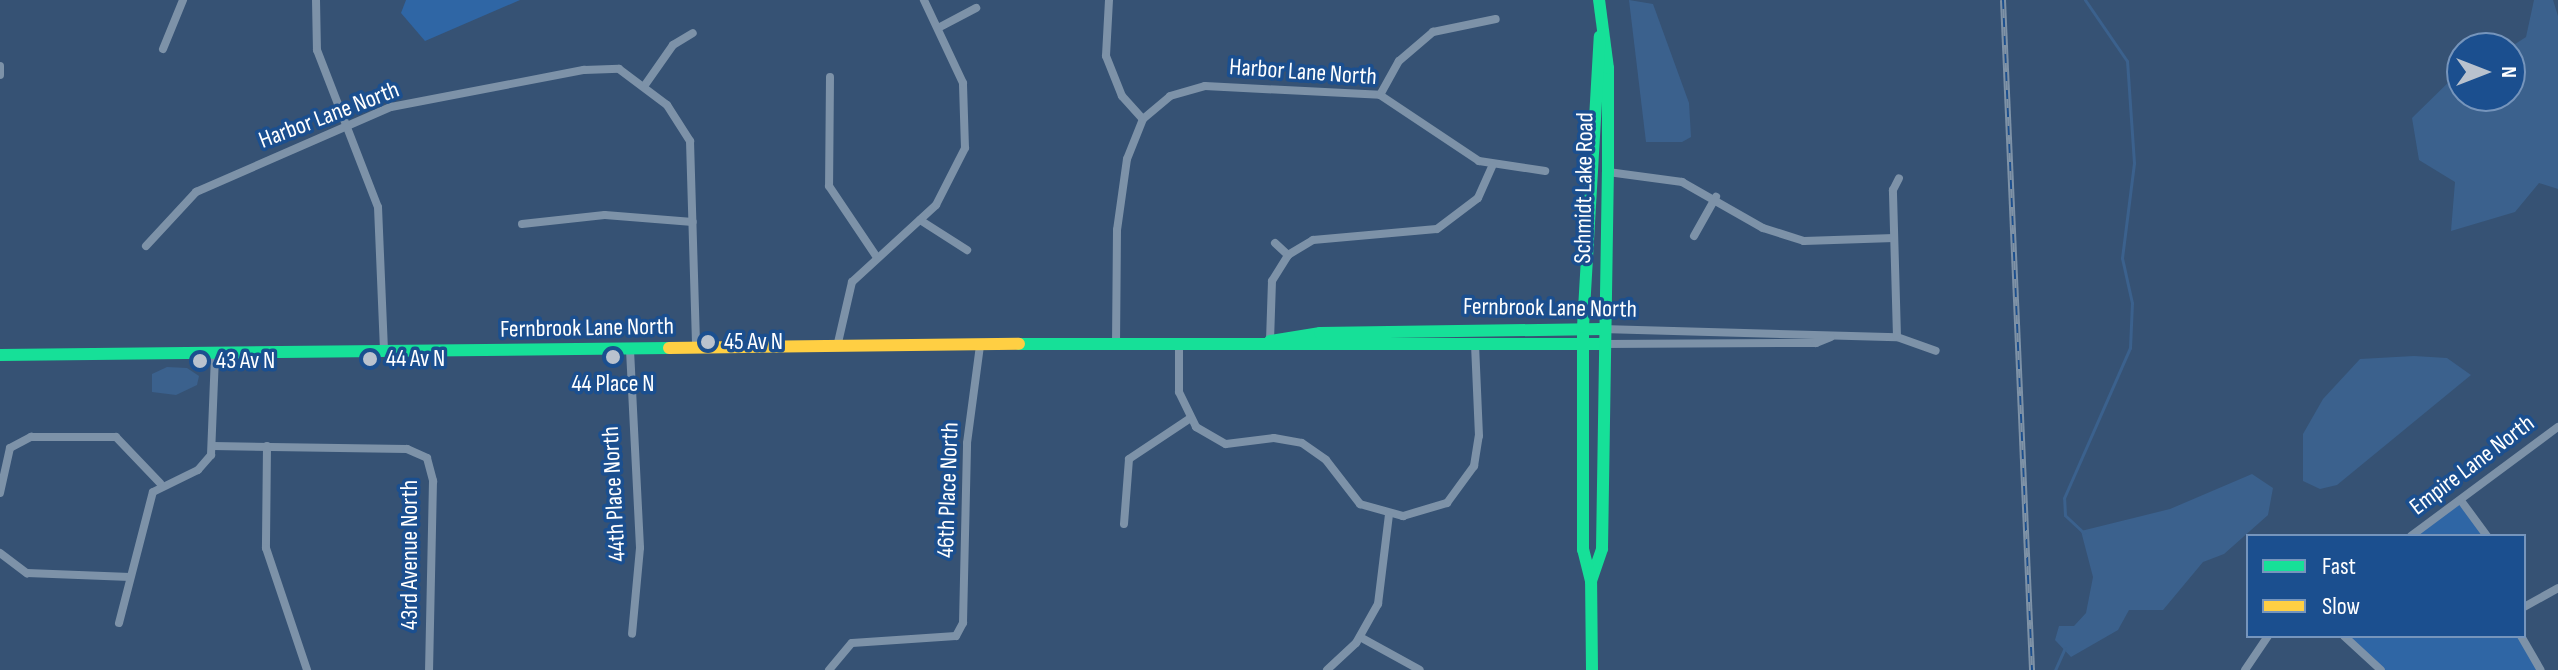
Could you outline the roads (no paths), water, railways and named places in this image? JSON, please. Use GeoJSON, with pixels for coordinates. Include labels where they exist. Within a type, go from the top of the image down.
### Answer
{"type":"FeatureCollection","features":[{"type":"Feature","properties":{"kind":"street"},"geometry":{"type":"LineString","coordinates":[[163,49],[183,0]]}},
{"type":"Feature","properties":{"kind":"street"},"geometry":{"type":"LineString","coordinates":[[316,0],[317,50],[350,124],[378,207],[384,353]]}},
{"type":"Feature","properties":{"kind":"street"},"geometry":{"type":"LineString","coordinates":[[837,347],[844,298],[876,256],[920,220],[959,169],[968,126],[963,83],[940,27],[924,0]]}},
{"type":"Feature","properties":{"kind":"street"},"geometry":{"type":"LineString","coordinates":[[1109,0],[1106,56],[1122,96],[1143,119],[1127,159],[1117,230],[1116,343]]}},
{"type":"Feature","properties":{"kind":"street","name":"Schmidt Lake Road"},"geometry":{"type":"LineString","coordinates":[[1592,670],[1591,581],[1583,550],[1583,327],[1600,36],[1599,0]]}},
{"type":"Feature","properties":{"kind":"street"},"geometry":{"type":"LineString","coordinates":[[940,27],[976,8]]}},
{"type":"Feature","properties":{"kind":"street"},"geometry":{"type":"LineString","coordinates":[[1380,95],[1399,61],[1433,32],[1496,19]]}},
{"type":"Feature","properties":{"kind":"street"},"geometry":{"type":"LineString","coordinates":[[693,33],[673,45],[645,85],[681,122],[690,141],[696,349]]}},
{"type":"Feature","properties":{"kind":"street","name":"Schmidt Lake Road"},"geometry":{"type":"LineString","coordinates":[[1591,581],[1602,549],[1602,329],[1608,68],[1600,36]]}},
{"type":"Feature","properties":{"kind":"street"},"geometry":{"type":"LineString","coordinates":[[0,66],[0,75]]}},
{"type":"Feature","properties":{"kind":"street","name":"Harbor Lane North"},"geometry":{"type":"LineString","coordinates":[[146,246],[196,192],[391,107],[584,70],[619,69],[645,85]]}},
{"type":"Feature","properties":{"kind":"street"},"geometry":{"type":"LineString","coordinates":[[830,77],[829,186],[876,256]]}},
{"type":"Feature","properties":{"kind":"street","name":"Harbor Lane North"},"geometry":{"type":"LineString","coordinates":[[1143,119],[1170,96],[1205,86],[1380,95],[1493,165],[1545,171]]}},
{"type":"Feature","properties":{"kind":"street"},"geometry":{"type":"LineString","coordinates":[[1270,341],[1272,281],[1288,255],[1313,240],[1437,229],[1478,198],[1493,165]]}},
{"type":"Feature","properties":{"kind":"street"},"geometry":{"type":"LineString","coordinates":[[1608,172],[1659,176],[1716,197],[1783,236],[1825,242],[1894,238]]}},
{"type":"Feature","properties":{"kind":"street"},"geometry":{"type":"LineString","coordinates":[[1897,337],[1894,238],[1899,178]]}},
{"type":"Feature","properties":{"kind":"street"},"geometry":{"type":"LineString","coordinates":[[1694,236],[1716,197]]}},
{"type":"Feature","properties":{"kind":"street"},"geometry":{"type":"LineString","coordinates":[[522,224],[605,215],[693,222]]}},
{"type":"Feature","properties":{"kind":"street"},"geometry":{"type":"LineString","coordinates":[[920,220],[967,250]]}},
{"type":"Feature","properties":{"kind":"street"},"geometry":{"type":"LineString","coordinates":[[1275,243],[1288,255]]}},
{"type":"Feature","properties":{"kind":"street","name":"Fernbrook Lane North"},"geometry":{"type":"LineString","coordinates":[[1270,341],[1320,333],[1583,327],[1897,337],[1936,351]]}},
{"type":"Feature","properties":{"kind":"street","name":"Fernbrook Lane North"},"geometry":{"type":"LineString","coordinates":[[0,355],[1270,341],[1475,345],[1816,343],[1831,337]]}},
{"type":"Feature","properties":{"kind":"street"},"geometry":{"type":"LineString","coordinates":[[1179,342],[1179,392],[1189,419],[1226,444],[1274,438],[1302,443],[1326,460],[1360,504],[1389,515],[1434,511],[1468,480],[1479,436],[1475,345]]}},
{"type":"Feature","properties":{"kind":"street","name":"46th Place North"},"geometry":{"type":"LineString","coordinates":[[829,670],[840,651],[882,637],[956,636],[965,608],[967,443],[980,345]]}},
{"type":"Feature","properties":{"kind":"street","name":"44th Place North"},"geometry":{"type":"LineString","coordinates":[[630,350],[640,548],[632,634]]}},
{"type":"Feature","properties":{"kind":"street"},"geometry":{"type":"LineString","coordinates":[[119,623],[148,501],[160,483],[198,470],[213,446],[215,354]]}},
{"type":"Feature","properties":{"kind":"street"},"geometry":{"type":"LineString","coordinates":[[1124,524],[1129,459],[1143,444],[1189,419]]}},
{"type":"Feature","properties":{"kind":"street","name":"Empire Lane North"},"geometry":{"type":"LineString","coordinates":[[2414,534],[2462,502],[2532,441],[2558,427]]}},
{"type":"Feature","properties":{"kind":"street"},"geometry":{"type":"LineString","coordinates":[[0,493],[10,448],[31,437],[116,437],[160,483]]}},
{"type":"Feature","properties":{"kind":"street","name":"43rd Avenue North"},"geometry":{"type":"LineString","coordinates":[[213,446],[407,449],[427,458],[433,481],[429,670]]}},
{"type":"Feature","properties":{"kind":"street"},"geometry":{"type":"LineString","coordinates":[[267,446],[266,548],[307,670]]}},
{"type":"Feature","properties":{"kind":"street"},"geometry":{"type":"LineString","coordinates":[[2462,502],[2486,534]]}},
{"type":"Feature","properties":{"kind":"street"},"geometry":{"type":"LineString","coordinates":[[1327,670],[1360,637],[1385,582],[1389,515]]}},
{"type":"Feature","properties":{"kind":"street"},"geometry":{"type":"LineString","coordinates":[[0,553],[27,573],[130,577]]}},
{"type":"Feature","properties":{"kind":"street"},"geometry":{"type":"LineString","coordinates":[[2526,606],[2558,588]]}},
{"type":"Feature","properties":{"kind":"street"},"geometry":{"type":"LineString","coordinates":[[1360,637],[1420,670]]}},
{"type":"Feature","properties":{"kind":"street"},"geometry":{"type":"LineString","coordinates":[[2245,670],[2267,638]]}},
{"type":"Feature","properties":{"kind":"street"},"geometry":{"type":"LineString","coordinates":[[2346,638],[2381,670]]}},
{"type":"Feature","properties":{"kind":"street"},"geometry":{"type":"LineString","coordinates":[[2522,638],[2541,670]]}},
{"type":"Feature","properties":{"kind":"waterway"},"geometry":{"type":"LineString","coordinates":[[2084,533],[2065,515],[2064,498],[2130,348],[2132,303],[2122,258],[2134,163],[2127,61],[2085,0]]}},
{"type":"Feature","properties":{"kind":"waterway"},"geometry":{"type":"LineString","coordinates":[[2055,670],[2065,648]]}},
{"type":"Feature","properties":{"kind":"railway"},"geometry":{"type":"LineString","coordinates":[[2003,0],[2032,670]]}},
{"type":"Feature","properties":{"kind":"place","name":"45 Av N"},"geometry":{"type":"Point","coordinates":[708,342]}},
{"type":"Feature","properties":{"kind":"place","name":"44 Place N"},"geometry":{"type":"Point","coordinates":[613,357]}},
{"type":"Feature","properties":{"kind":"place","name":"44 Av N"},"geometry":{"type":"Point","coordinates":[370,359]}},
{"type":"Feature","properties":{"kind":"place","name":"43 Av N"},"geometry":{"type":"Point","coordinates":[200,361]}}]}
